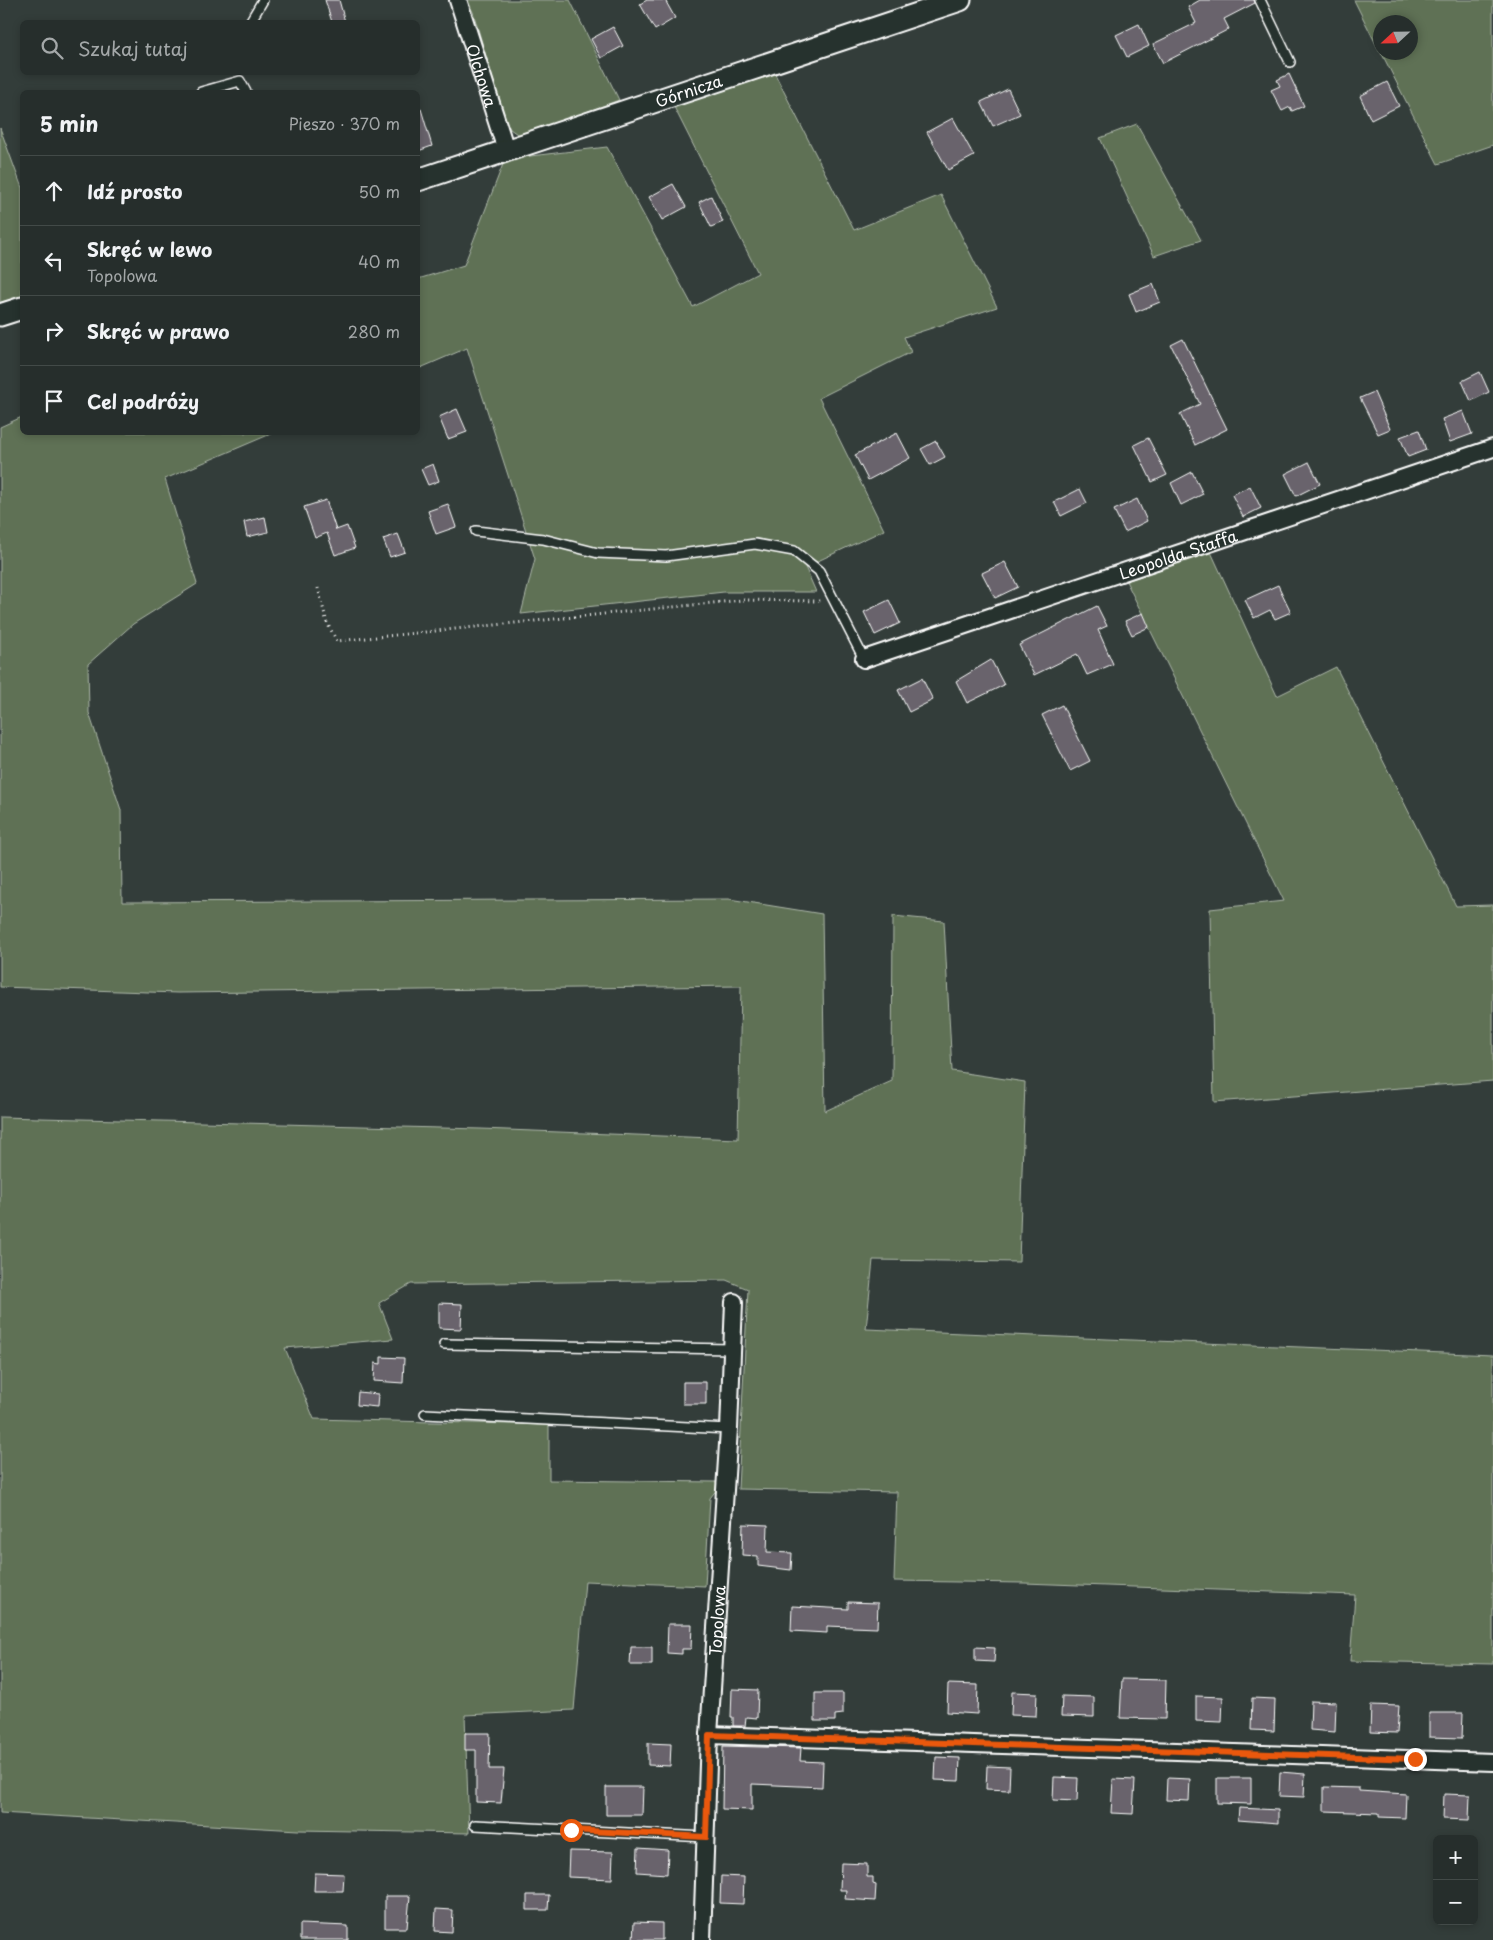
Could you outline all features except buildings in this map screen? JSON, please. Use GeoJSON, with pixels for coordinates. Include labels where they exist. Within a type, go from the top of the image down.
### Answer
{"type":"FeatureCollection","features":[{"type":"Feature","properties":{"kind":"street","name":"Olchowa"},"geometry":{"type":"LineString","coordinates":[[458,0],[506,150]]}},
{"type":"Feature","properties":{"kind":"street","name":"Górnicza"},"geometry":{"type":"LineString","coordinates":[[420,179],[960,0]]}},
{"type":"Feature","properties":{"kind":"street"},"geometry":{"type":"LineString","coordinates":[[0,315],[20,309]]}},
{"type":"Feature","properties":{"kind":"street","name":"Leopolda Staffa"},"geometry":{"type":"LineString","coordinates":[[864,659],[1493,448]]}},
{"type":"Feature","properties":{"kind":"street","name":"Topolowa"},"geometry":{"type":"LineString","coordinates":[[702,1940],[709,1735],[729,1429],[734,1302]]}},
{"type":"Feature","properties":{"kind":"street"},"geometry":{"type":"LineString","coordinates":[[709,1735],[1493,1762]]}},
{"type":"Feature","properties":{"kind":"lane"},"geometry":{"type":"LineString","coordinates":[[251,20],[262,0]]}},
{"type":"Feature","properties":{"kind":"lane"},"geometry":{"type":"LineString","coordinates":[[1260,0],[1290,62]]}},
{"type":"Feature","properties":{"kind":"lane"},"geometry":{"type":"LineString","coordinates":[[206,90],[240,77],[245,90]]}},
{"type":"Feature","properties":{"kind":"lane"},"geometry":{"type":"LineString","coordinates":[[476,530],[543,539],[598,553],[666,556],[755,544],[794,551],[819,571],[864,659]]}},
{"type":"Feature","properties":{"kind":"lane"},"geometry":{"type":"LineString","coordinates":[[444,1344],[732,1349]]}},
{"type":"Feature","properties":{"kind":"lane"},"geometry":{"type":"LineString","coordinates":[[425,1414],[729,1429]]}},
{"type":"Feature","properties":{"kind":"lane"},"geometry":{"type":"LineString","coordinates":[[475,1825],[706,1837]]}},
{"type":"Feature","properties":{"kind":"path"},"geometry":{"type":"LineString","coordinates":[[318,588],[326,623],[337,641],[742,600],[834,601]]}},
{"type":"Feature","properties":{"kind":"green space"},"geometry":{"type":"Polygon","coordinates":[[[467,0],[570,0],[619,100],[520,136],[510,129],[503,114],[473,12],[467,0]]]}},
{"type":"Feature","properties":{"kind":"green space"},"geometry":{"type":"Polygon","coordinates":[[[1354,0],[1493,0],[1493,145],[1438,164],[1385,60],[1418,60],[1418,15],[1373,15],[1373,38],[1354,0]]]}},
{"type":"Feature","properties":{"kind":"green space"},"geometry":{"type":"Polygon","coordinates":[[[774,72],[854,230],[941,195],[997,307],[904,337],[911,352],[819,398],[884,530],[805,567],[816,592],[724,592],[521,614],[535,559],[467,348],[420,368],[420,278],[464,265],[505,159],[607,147],[693,307],[758,273],[673,105],[774,72]]]}},
{"type":"Feature","properties":{"kind":"green space"},"geometry":{"type":"Polygon","coordinates":[[[1137,124],[1201,240],[1154,256],[1100,138],[1137,124]]]}},
{"type":"Feature","properties":{"kind":"green space"},"geometry":{"type":"Polygon","coordinates":[[[0,128],[20,183],[20,300],[0,307],[0,128]]]}},
{"type":"Feature","properties":{"kind":"green space"},"geometry":{"type":"Polygon","coordinates":[[[20,418],[20,435],[268,435],[165,479],[197,584],[133,624],[88,664],[89,713],[121,810],[122,902],[729,899],[822,914],[825,1111],[892,1081],[893,916],[944,921],[952,1071],[1025,1082],[1019,1262],[873,1260],[866,1329],[1493,1355],[1493,1664],[1350,1661],[1355,1595],[1024,1583],[894,1581],[897,1492],[738,1489],[748,1289],[726,1280],[411,1284],[379,1303],[393,1339],[285,1348],[314,1419],[549,1425],[549,1480],[716,1482],[718,1488],[710,1498],[705,1586],[585,1581],[574,1710],[465,1715],[469,1833],[298,1830],[0,1813],[0,1117],[481,1129],[738,1139],[741,986],[178,993],[0,987],[0,427],[20,418]]]}},
{"type":"Feature","properties":{"kind":"green space"},"geometry":{"type":"Polygon","coordinates":[[[1211,552],[1277,696],[1336,667],[1456,906],[1493,905],[1493,1081],[1214,1102],[1210,909],[1284,901],[1126,581],[1211,552]]]}},
{"type":"Feature","properties":{"kind":"route"},"geometry":{"type":"LineString","coordinates":[[571,1830],[706,1837],[709,1735],[1415,1759]]}}]}
